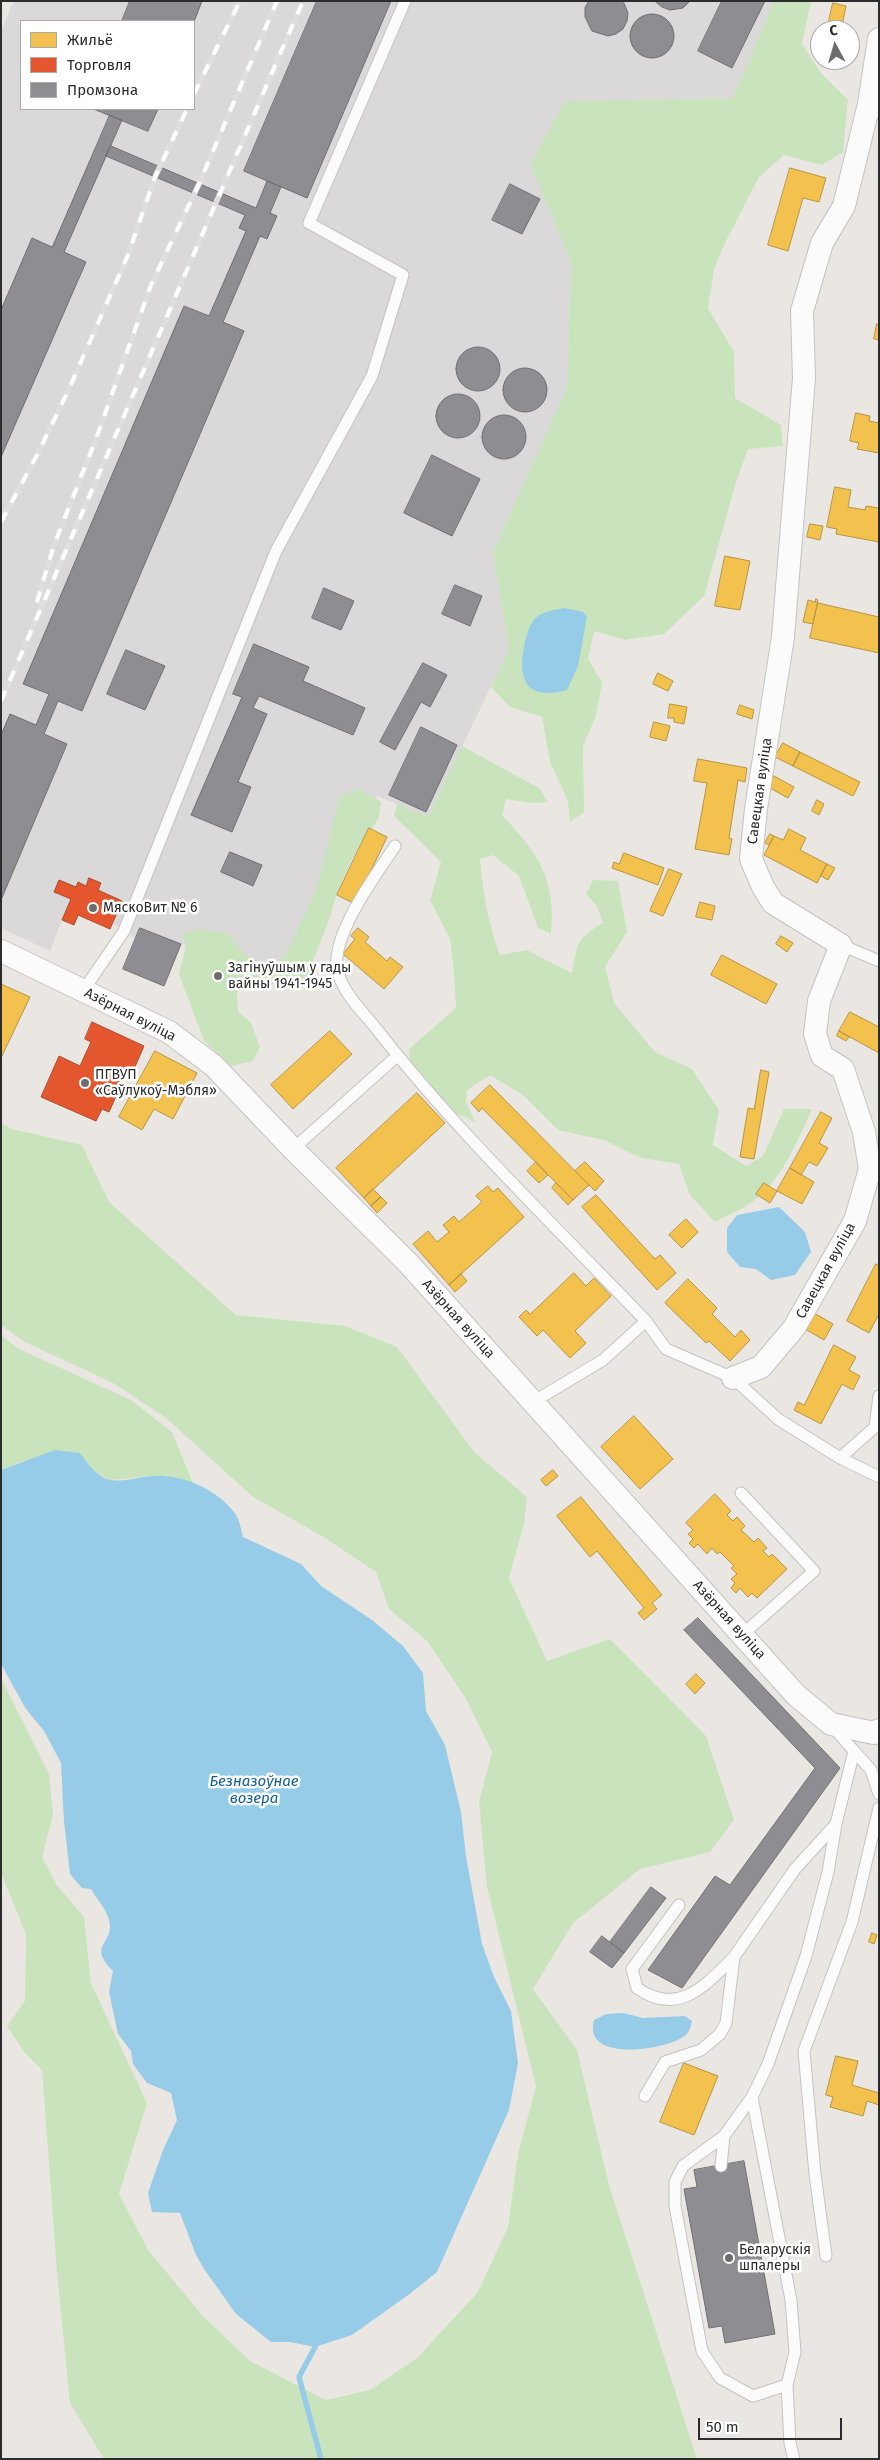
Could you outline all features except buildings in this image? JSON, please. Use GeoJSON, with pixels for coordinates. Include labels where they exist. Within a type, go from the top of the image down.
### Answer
{"type":"FeatureCollection","features":[{"type":"Feature","properties":{"kind":"street","name":"Савецкая вуліца"},"geometry":{"type":"LineString","coordinates":[[733,1378],[761,1367],[794,1328],[855,1221],[870,1169],[864,1132],[843,1069],[822,1056],[815,1034],[819,1001],[842,945],[773,903],[762,887],[751,859],[756,809],[783,637],[804,378],[802,311],[822,243],[844,206],[874,105],[879,39]]}},
{"type":"Feature","properties":{"kind":"street","name":"Азёрная вуліца"},"geometry":{"type":"LineString","coordinates":[[1,951],[169,1032],[214,1066],[293,1149],[409,1264],[796,1695],[831,1724],[876,1732]]}},
{"type":"Feature","properties":{"kind":"lane"},"geometry":{"type":"LineString","coordinates":[[83,992],[124,931],[276,551],[372,376],[403,275],[309,223],[405,1]]}},
{"type":"Feature","properties":{"kind":"lane"},"geometry":{"type":"LineString","coordinates":[[395,846],[354,913],[338,946],[337,968],[346,990],[397,1056],[646,1321],[666,1349],[733,1378],[778,1419],[840,1458],[879,1477]]}},
{"type":"Feature","properties":{"kind":"lane"},"geometry":{"type":"LineString","coordinates":[[842,945],[879,960]]}},
{"type":"Feature","properties":{"kind":"lane"},"geometry":{"type":"LineString","coordinates":[[293,1149],[397,1056]]}},
{"type":"Feature","properties":{"kind":"lane"},"geometry":{"type":"LineString","coordinates":[[533,1402],[603,1360],[646,1321]]}},
{"type":"Feature","properties":{"kind":"lane"},"geometry":{"type":"LineString","coordinates":[[840,1458],[877,1427],[879,1396]]}},
{"type":"Feature","properties":{"kind":"lane"},"geometry":{"type":"LineString","coordinates":[[741,1493],[814,1571],[742,1635]]}},
{"type":"Feature","properties":{"kind":"lane"},"geometry":{"type":"LineString","coordinates":[[831,1724],[871,1770],[879,1794]]}},
{"type":"Feature","properties":{"kind":"lane"},"geometry":{"type":"LineString","coordinates":[[787,2385],[753,2396],[720,2378],[702,2351],[675,2206],[674,2182],[683,2166],[724,2136],[752,2097],[768,2064],[806,1956],[828,1872],[836,1824],[854,1751]]}},
{"type":"Feature","properties":{"kind":"lane"},"geometry":{"type":"LineString","coordinates":[[826,2256],[815,2174],[804,2051],[852,1922],[879,1808]]}},
{"type":"Feature","properties":{"kind":"lane"},"geometry":{"type":"LineString","coordinates":[[679,1905],[632,1969],[636,1988],[651,1998],[679,2000],[704,1986],[734,1956],[795,1869],[836,1824]]}},
{"type":"Feature","properties":{"kind":"lane"},"geometry":{"type":"LineString","coordinates":[[645,2096],[665,2062],[700,2050],[720,2034],[726,2023],[734,1956]]}},
{"type":"Feature","properties":{"kind":"lane"},"geometry":{"type":"LineString","coordinates":[[752,2097],[791,2300],[795,2352],[787,2385],[790,2443],[794,2459]]}},
{"type":"Feature","properties":{"kind":"lane"},"geometry":{"type":"LineString","coordinates":[[721,2166],[724,2136]]}},
{"type":"Feature","properties":{"kind":"shaded area"},"geometry":{"type":"Polygon","coordinates":[[[14,1],[774,1],[733,98],[565,101],[530,164],[571,262],[567,387],[493,552],[509,649],[428,817],[377,796],[299,968],[280,973],[182,944],[164,986],[123,969],[135,938],[113,923],[110,929],[79,915],[74,925],[62,920],[50,951],[1,928],[1,31],[14,1]]]}},
{"type":"Feature","properties":{"kind":"green space"},"geometry":{"type":"Polygon","coordinates":[[[774,1],[811,1],[802,44],[810,56],[810,70],[819,70],[848,100],[843,152],[822,165],[784,155],[759,177],[724,245],[714,270],[708,308],[734,352],[735,398],[781,425],[783,446],[748,449],[737,479],[704,596],[664,634],[625,640],[594,631],[588,659],[602,682],[596,716],[583,746],[584,812],[570,822],[568,801],[550,762],[542,717],[510,707],[491,687],[509,649],[493,552],[567,387],[571,262],[530,164],[565,101],[733,98],[774,1]]]}},
{"type":"Feature","properties":{"kind":"green space"},"geometry":{"type":"Polygon","coordinates":[[[462,746],[539,788],[548,802],[532,803],[506,799],[502,815],[526,843],[542,868],[551,897],[551,934],[538,928],[519,876],[493,855],[480,859],[492,932],[500,955],[527,950],[572,973],[577,948],[582,938],[603,923],[597,906],[586,894],[593,880],[618,881],[627,932],[605,967],[614,1003],[655,1052],[692,1069],[719,1110],[713,1145],[746,1166],[763,1156],[784,1109],[812,1109],[794,1148],[779,1174],[760,1195],[745,1207],[715,1222],[690,1195],[679,1164],[641,1158],[604,1140],[558,1130],[523,1095],[490,1075],[467,1090],[466,1102],[475,1122],[450,1110],[411,1063],[409,1049],[456,1008],[454,972],[450,939],[430,900],[441,862],[394,816],[397,804],[428,817],[462,746]]]}},
{"type":"Feature","properties":{"kind":"green space"},"geometry":{"type":"Polygon","coordinates":[[[359,789],[381,802],[379,817],[352,860],[338,889],[329,920],[306,979],[237,990],[238,1011],[251,1023],[260,1047],[253,1061],[231,1066],[204,1041],[179,974],[186,945],[182,933],[201,929],[230,934],[244,955],[266,967],[286,955],[317,887],[340,796],[359,789]]]}},
{"type":"Feature","properties":{"kind":"green space"},"geometry":{"type":"Polygon","coordinates":[[[1,1123],[12,1129],[82,1145],[109,1202],[236,1315],[345,1326],[397,1347],[475,1453],[527,1497],[524,1524],[509,1578],[547,1661],[610,1639],[706,1736],[734,1820],[710,1852],[640,1869],[573,1923],[533,1989],[577,2050],[609,2185],[697,2459],[104,2459],[70,2403],[57,2272],[42,2070],[25,2053],[7,2026],[25,2001],[26,1934],[1,1873],[1,1678],[49,1774],[53,1815],[42,1857],[56,1884],[84,1917],[91,1983],[147,2103],[119,2194],[148,2250],[203,2316],[250,2361],[326,2400],[370,2390],[417,2358],[478,2292],[508,2227],[518,2154],[536,2086],[487,1887],[479,1802],[492,1752],[465,1697],[427,1641],[389,1609],[376,1572],[322,1536],[253,1497],[166,1418],[113,1383],[25,1342],[1,1325],[1,1123]]]}},
{"type":"Feature","properties":{"kind":"green space"},"geometry":{"type":"Polygon","coordinates":[[[1,1335],[17,1348],[131,1400],[172,1432],[193,1483],[174,1477],[155,1476],[110,1480],[96,1473],[80,1453],[23,1461],[1,1470],[1,1335]]]}},
{"type":"Feature","properties":{"kind":"water"},"geometry":{"type":"Polygon","coordinates":[[[565,608],[583,612],[587,617],[578,666],[567,690],[546,693],[538,692],[526,683],[523,675],[523,654],[527,633],[533,621],[540,615],[565,608]]]}},
{"type":"Feature","properties":{"kind":"water"},"geometry":{"type":"Polygon","coordinates":[[[779,1207],[805,1232],[811,1252],[795,1275],[771,1280],[756,1269],[740,1267],[727,1252],[727,1228],[737,1215],[779,1207]]]}},
{"type":"Feature","properties":{"kind":"water","name":"Безназоўнае возера"},"geometry":{"type":"Polygon","coordinates":[[[55,1450],[80,1453],[93,1470],[106,1479],[121,1480],[153,1476],[176,1478],[199,1485],[220,1498],[236,1515],[243,1537],[301,1564],[321,1586],[372,1620],[403,1646],[423,1673],[426,1711],[445,1745],[461,1812],[466,1856],[482,1944],[494,1977],[511,2011],[518,2063],[509,2110],[437,2272],[352,2335],[315,2347],[290,2342],[271,2342],[236,2314],[196,2255],[180,2213],[152,2212],[148,2193],[163,2150],[177,2120],[171,2093],[147,2083],[133,2064],[131,2051],[118,2034],[109,1992],[113,1971],[105,1962],[102,1954],[110,1926],[107,1914],[91,1889],[82,1888],[70,1874],[64,1822],[61,1763],[44,1731],[26,1709],[1,1664],[1,1470],[55,1450]]]}},
{"type":"Feature","properties":{"kind":"water"},"geometry":{"type":"Polygon","coordinates":[[[623,2013],[643,2018],[685,2016],[692,2021],[687,2034],[674,2042],[660,2046],[627,2050],[612,2048],[600,2043],[594,2034],[594,2020],[606,2014],[623,2013]]]}},
{"type":"Feature","properties":{"kind":"waterway"},"geometry":{"type":"LineString","coordinates":[[315,2347],[299,2377],[321,2459]]}},
{"type":"Feature","properties":{"kind":"railway"},"geometry":{"type":"LineString","coordinates":[[195,92],[240,1]]}},
{"type":"Feature","properties":{"kind":"railway"},"geometry":{"type":"LineString","coordinates":[[37,602],[54,545],[96,439],[151,285],[199,184],[277,1]]}},
{"type":"Feature","properties":{"kind":"railway"},"geometry":{"type":"LineString","coordinates":[[1,701],[303,1]]}},
{"type":"Feature","properties":{"kind":"railway"},"geometry":{"type":"LineString","coordinates":[[1,522],[37,455],[69,389],[128,255],[155,177],[187,110]]}},
{"type":"Feature","properties":{"kind":"place","name":"МяскоВит № 6"},"geometry":{"type":"Point","coordinates":[93,908]}},
{"type":"Feature","properties":{"kind":"place","name":"Загінуўшым у гады вайны 1941-1945"},"geometry":{"type":"Point","coordinates":[218,976]}},
{"type":"Feature","properties":{"kind":"place","name":"ПГВУП «Саўлукоў-Мэбля»"},"geometry":{"type":"Point","coordinates":[85,1083]}},
{"type":"Feature","properties":{"kind":"place","name":"Беларускія шпалеры"},"geometry":{"type":"Point","coordinates":[729,2258]}}]}
